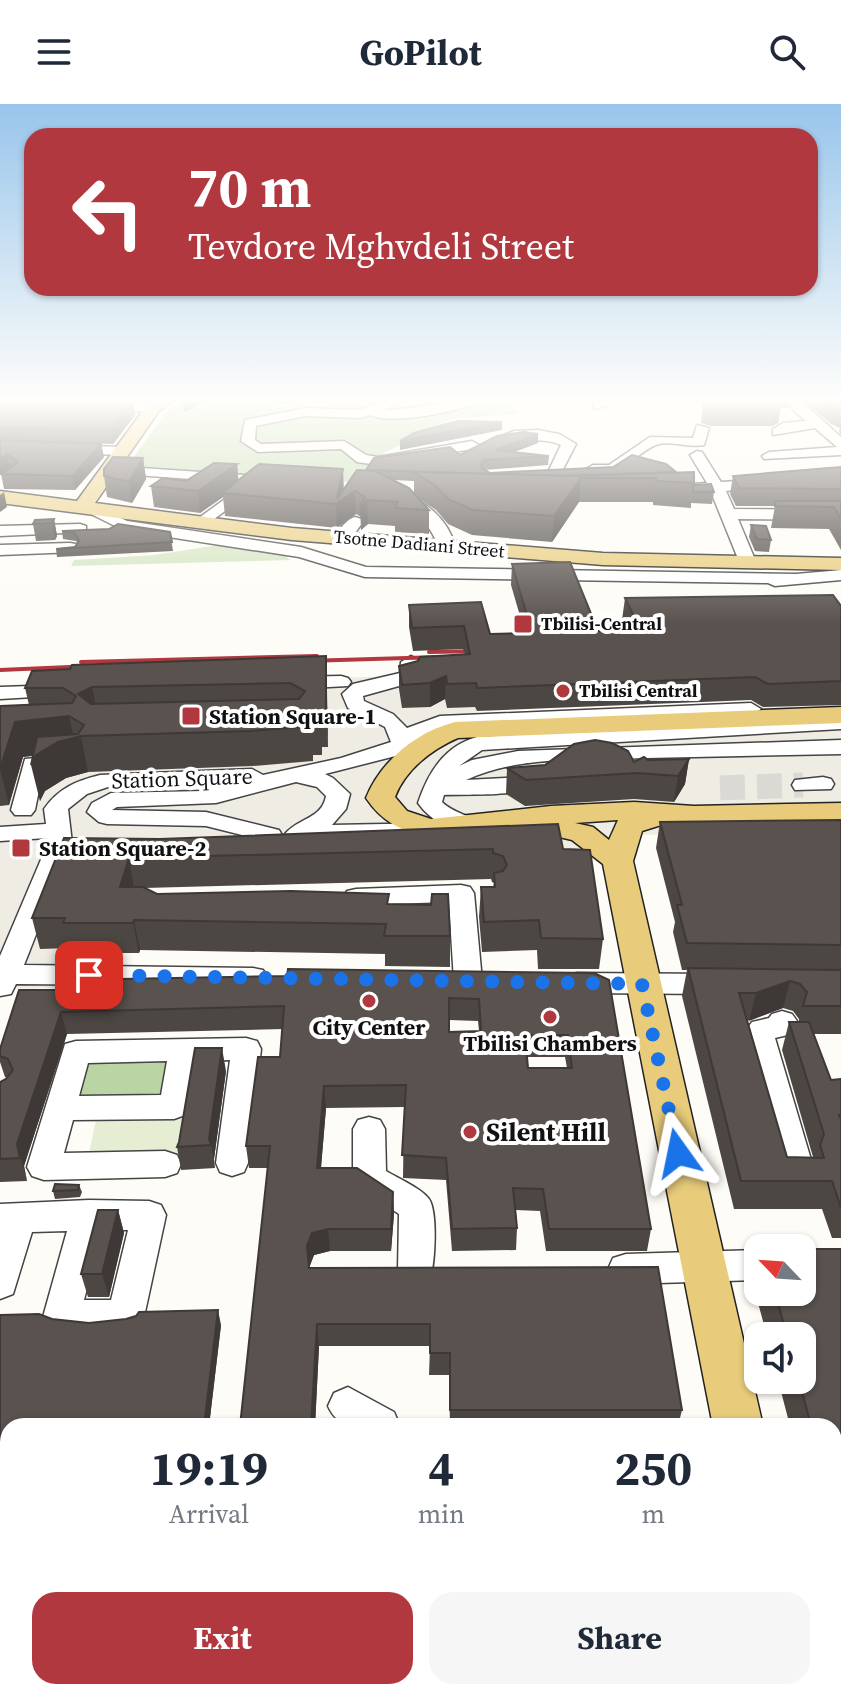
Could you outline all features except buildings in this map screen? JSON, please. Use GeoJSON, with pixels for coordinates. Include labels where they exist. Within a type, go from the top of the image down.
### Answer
{"type":"FeatureCollection","features":[{"type":"Feature","properties":{"kind":"main road"},"geometry":{"type":"LineString","coordinates":[[84,505],[104,475]]}},
{"type":"Feature","properties":{"kind":"main road","name":"Tsotne Dadiani Street"},"geometry":{"type":"LineString","coordinates":[[0,497],[146,510],[189,526],[349,530],[447,546],[603,559],[753,570],[841,564]]}},
{"type":"Feature","properties":{"kind":"main road","name":"Station Square"},"geometry":{"type":"LineString","coordinates":[[386,784],[414,738],[444,733],[480,728],[841,715]]}},
{"type":"Feature","properties":{"kind":"main road"},"geometry":{"type":"LineString","coordinates":[[386,784],[380,798],[389,812],[428,828],[470,826],[551,815],[634,811],[694,815]]}},
{"type":"Feature","properties":{"kind":"main road"},"geometry":{"type":"LineString","coordinates":[[736,1418],[642,984],[620,849],[628,827],[639,820],[694,815],[841,812]]}},
{"type":"Feature","properties":{"kind":"main road"},"geometry":{"type":"LineString","coordinates":[[505,822],[565,827],[620,849]]}},
{"type":"Feature","properties":{"kind":"street"},"geometry":{"type":"LineString","coordinates":[[144,475],[248,491],[297,482]]}},
{"type":"Feature","properties":{"kind":"street"},"geometry":{"type":"LineString","coordinates":[[712,475],[753,570]]}},
{"type":"Feature","properties":{"kind":"street"},"geometry":{"type":"LineString","coordinates":[[658,491],[779,482]]}},
{"type":"Feature","properties":{"kind":"street"},"geometry":{"type":"LineString","coordinates":[[393,488],[422,509],[446,537],[447,546]]}},
{"type":"Feature","properties":{"kind":"street"},"geometry":{"type":"LineString","coordinates":[[189,526],[248,491]]}},
{"type":"Feature","properties":{"kind":"street"},"geometry":{"type":"LineString","coordinates":[[84,505],[123,525],[189,526],[262,548],[298,555],[389,585],[480,585],[478,574],[619,575],[753,570],[787,581],[792,578],[841,575]]}},
{"type":"Feature","properties":{"kind":"street"},"geometry":{"type":"LineString","coordinates":[[0,550],[72,552],[86,511],[84,505]]}},
{"type":"Feature","properties":{"kind":"street"},"geometry":{"type":"LineString","coordinates":[[727,514],[841,515]]}},
{"type":"Feature","properties":{"kind":"street"},"geometry":{"type":"LineString","coordinates":[[0,531],[80,529]]}},
{"type":"Feature","properties":{"kind":"street"},"geometry":{"type":"LineString","coordinates":[[593,592],[616,592],[619,575]]}},
{"type":"Feature","properties":{"kind":"street"},"geometry":{"type":"LineString","coordinates":[[411,662],[410,677],[360,688],[352,694],[355,704],[385,716],[414,738],[440,722],[479,719],[841,706]]}},
{"type":"Feature","properties":{"kind":"street"},"geometry":{"type":"LineString","coordinates":[[276,684],[341,682]]}},
{"type":"Feature","properties":{"kind":"street"},"geometry":{"type":"LineString","coordinates":[[9,719],[8,692],[77,690]]}},
{"type":"Feature","properties":{"kind":"street"},"geometry":{"type":"LineString","coordinates":[[470,826],[435,811],[430,803],[438,774],[458,754],[477,744],[566,736],[841,723]]}},
{"type":"Feature","properties":{"kind":"street","name":"Station Square"},"geometry":{"type":"LineString","coordinates":[[65,831],[76,789],[99,781],[282,775],[367,758],[414,738]]}},
{"type":"Feature","properties":{"kind":"street"},"geometry":{"type":"LineString","coordinates":[[436,786],[528,784],[559,755],[841,747]]}},
{"type":"Feature","properties":{"kind":"street"},"geometry":{"type":"LineString","coordinates":[[598,753],[674,763],[841,757]]}},
{"type":"Feature","properties":{"kind":"street"},"geometry":{"type":"LineString","coordinates":[[598,753],[659,769],[841,764]]}},
{"type":"Feature","properties":{"kind":"street"},"geometry":{"type":"LineString","coordinates":[[367,758],[368,765],[386,784]]}},
{"type":"Feature","properties":{"kind":"street"},"geometry":{"type":"LineString","coordinates":[[65,831],[12,810],[33,764],[77,761]]}},
{"type":"Feature","properties":{"kind":"street"},"geometry":{"type":"LineString","coordinates":[[270,835],[206,819],[107,817],[99,812],[111,800],[217,796],[282,775],[321,781],[338,794],[335,808],[330,815],[297,834]]}},
{"type":"Feature","properties":{"kind":"street"},"geometry":{"type":"LineString","coordinates":[[732,814],[799,831],[841,834]]}},
{"type":"Feature","properties":{"kind":"street"},"geometry":{"type":"LineString","coordinates":[[732,814],[748,839]]}},
{"type":"Feature","properties":{"kind":"street"},"geometry":{"type":"LineString","coordinates":[[137,841],[428,828]]}},
{"type":"Feature","properties":{"kind":"street"},"geometry":{"type":"LineString","coordinates":[[0,834],[65,831]]}},
{"type":"Feature","properties":{"kind":"street"},"geometry":{"type":"LineString","coordinates":[[65,831],[2,980],[286,978]]}},
{"type":"Feature","properties":{"kind":"street"},"geometry":{"type":"LineString","coordinates":[[461,893],[468,981]]}},
{"type":"Feature","properties":{"kind":"street"},"geometry":{"type":"LineString","coordinates":[[337,903],[368,896],[490,893]]}},
{"type":"Feature","properties":{"kind":"street"},"geometry":{"type":"LineString","coordinates":[[437,981],[497,982]]}},
{"type":"Feature","properties":{"kind":"street"},"geometry":{"type":"LineString","coordinates":[[555,983],[743,984]]}},
{"type":"Feature","properties":{"kind":"street"},"geometry":{"type":"LineString","coordinates":[[782,1021],[782,1027],[762,1029],[759,1033],[796,1163]]}},
{"type":"Feature","properties":{"kind":"street"},"geometry":{"type":"LineString","coordinates":[[165,1164],[44,1167],[59,1096],[76,1052],[246,1049],[232,1163]]}},
{"type":"Feature","properties":{"kind":"street"},"geometry":{"type":"LineString","coordinates":[[59,1096],[174,1107],[184,1050]]}},
{"type":"Feature","properties":{"kind":"street"},"geometry":{"type":"LineString","coordinates":[[369,1129],[370,1178],[416,1207],[417,1270]]}},
{"type":"Feature","properties":{"kind":"street"},"geometry":{"type":"LineString","coordinates":[[0,1283],[9,1217],[89,1214]]}},
{"type":"Feature","properties":{"kind":"street"},"geometry":{"type":"LineString","coordinates":[[600,1269],[744,1265]]}},
{"type":"Feature","properties":{"kind":"green space"},"geometry":{"type":"Polygon","coordinates":[[[251,475],[369,475],[364,483],[251,475]]]}},
{"type":"Feature","properties":{"kind":"green space"},"geometry":{"type":"Polygon","coordinates":[[[218,545],[285,555],[290,560],[71,566],[74,560],[154,555],[218,545]]]}},
{"type":"Feature","properties":{"kind":"green space"},"geometry":{"type":"Polygon","coordinates":[[[177,1053],[168,1103],[69,1105],[83,1055],[177,1053]]]}},
{"type":"Feature","properties":{"kind":"green space"},"geometry":{"type":"Polygon","coordinates":[[[184,1116],[179,1155],[88,1158],[96,1120],[184,1116]]]}},
{"type":"Feature","properties":{"kind":"shaded area"},"geometry":{"type":"Polygon","coordinates":[[[469,674],[477,713],[841,699],[841,831],[637,835],[637,856],[546,853],[139,874],[71,953],[60,988],[0,989],[0,790],[20,762],[328,746],[327,678],[469,674]]]}},
{"type":"Feature","properties":{"kind":"tunnel"},"geometry":{"type":"LineString","coordinates":[[720,788],[803,785]]}},
{"type":"Feature","properties":{"kind":"railway"},"geometry":{"type":"LineString","coordinates":[[429,652],[485,651]]}},
{"type":"Feature","properties":{"kind":"railway"},"geometry":{"type":"LineString","coordinates":[[81,662],[317,656]]}},
{"type":"Feature","properties":{"kind":"railway"},"geometry":{"type":"LineString","coordinates":[[305,661],[441,657]]}},
{"type":"Feature","properties":{"kind":"railway"},"geometry":{"type":"LineString","coordinates":[[0,670],[93,666]]}},
{"type":"Feature","properties":{"kind":"place","name":"Tbilisi-Central"},"geometry":{"type":"Point","coordinates":[523,624]}},
{"type":"Feature","properties":{"kind":"place","name":"Tbilisi Central"},"geometry":{"type":"Point","coordinates":[563,691]}},
{"type":"Feature","properties":{"kind":"place","name":"Station Square-1"},"geometry":{"type":"Point","coordinates":[191,716]}},
{"type":"Feature","properties":{"kind":"place","name":"Station Square-2"},"geometry":{"type":"Point","coordinates":[21,848]}},
{"type":"Feature","properties":{"kind":"place","name":"City Center"},"geometry":{"type":"Point","coordinates":[369,1001]}},
{"type":"Feature","properties":{"kind":"place","name":"Tbilisi Chambers"},"geometry":{"type":"Point","coordinates":[550,1017]}},
{"type":"Feature","properties":{"kind":"place","name":"Silent Hill"},"geometry":{"type":"Point","coordinates":[470,1132]}},
{"type":"Feature","properties":{"kind":"route"},"geometry":{"type":"LineString","coordinates":[[89,975],[642,984],[678,1153]]}}]}
